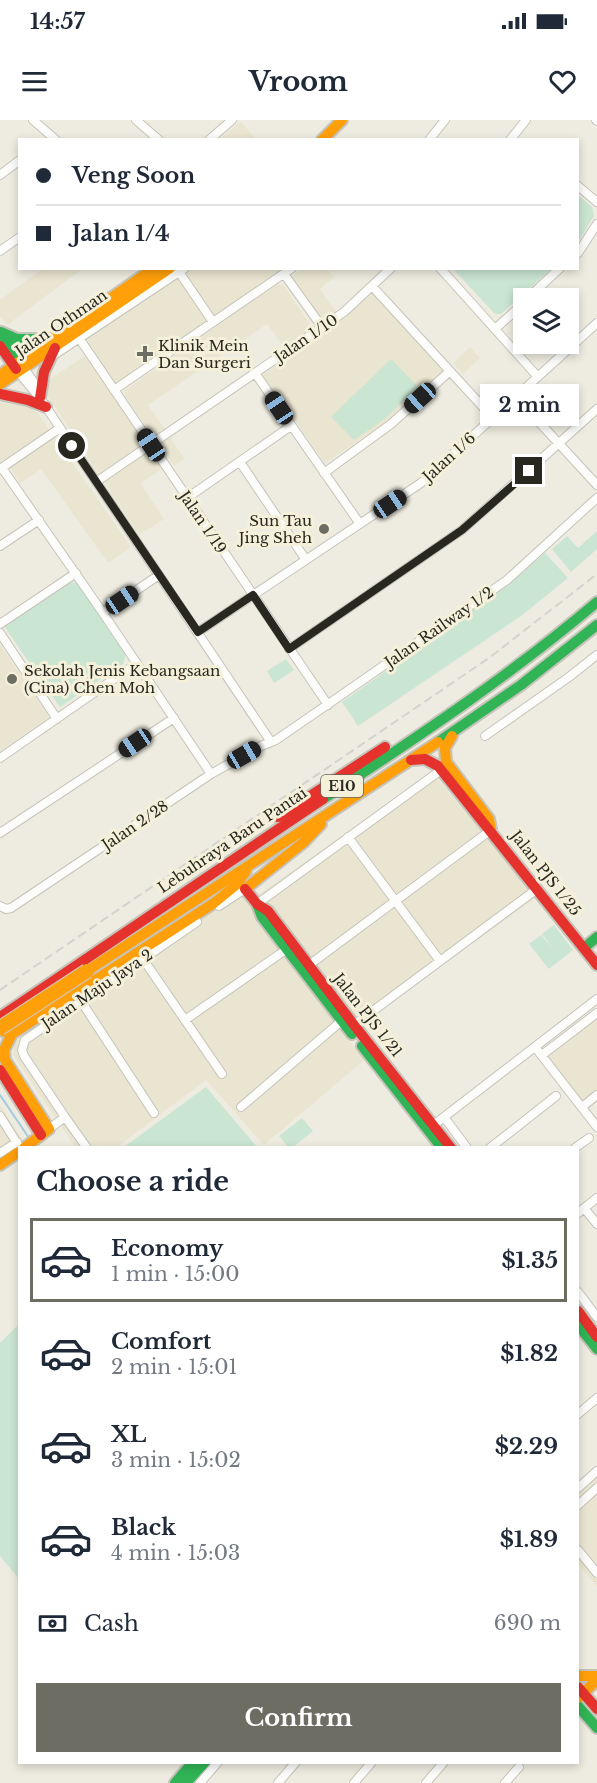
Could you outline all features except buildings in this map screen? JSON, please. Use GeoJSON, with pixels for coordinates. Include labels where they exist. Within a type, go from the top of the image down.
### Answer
{"type":"FeatureCollection","features":[{"type":"Feature","properties":{"kind":"main road"},"geometry":{"type":"LineString","coordinates":[[324,138],[342,120]]}},
{"type":"Feature","properties":{"kind":"main road"},"geometry":{"type":"LineString","coordinates":[[334,138],[351,120]]}},
{"type":"Feature","properties":{"kind":"main road","name":"Jalan Othman"},"geometry":{"type":"LineString","coordinates":[[0,384],[19,366],[54,342],[171,270]]}},
{"type":"Feature","properties":{"kind":"main road"},"geometry":{"type":"LineString","coordinates":[[0,331],[17,339],[54,342],[39,387],[39,397],[28,400],[0,394]]}},
{"type":"Feature","properties":{"kind":"main road"},"geometry":{"type":"LineString","coordinates":[[0,331],[19,366]]}},
{"type":"Feature","properties":{"kind":"main road"},"geometry":{"type":"LineString","coordinates":[[0,346],[19,366]]}},
{"type":"Feature","properties":{"kind":"main road","name":"Jalan Othman"},"geometry":{"type":"LineString","coordinates":[[0,375],[19,366]]}},
{"type":"Feature","properties":{"kind":"main road","name":"Lebuhraya Baru Pantai"},"geometry":{"type":"LineString","coordinates":[[1,1011],[451,713],[525,661],[597,602]]}},
{"type":"Feature","properties":{"kind":"main road","name":"Lebuhraya Baru Pantai"},"geometry":{"type":"LineString","coordinates":[[4,1029],[87,971],[411,760],[534,675],[597,625]]}},
{"type":"Feature","properties":{"kind":"main road"},"geometry":{"type":"LineString","coordinates":[[1,1011],[343,772],[411,732],[451,713]]}},
{"type":"Feature","properties":{"kind":"main road","name":"Jalan PJS 1/25"},"geometry":{"type":"LineString","coordinates":[[455,730],[445,745],[446,762],[489,819],[491,830]]}},
{"type":"Feature","properties":{"kind":"main road"},"geometry":{"type":"LineString","coordinates":[[411,760],[425,759],[434,763],[441,770]]}},
{"type":"Feature","properties":{"kind":"main road","name":"Jalan PJS 1/25"},"geometry":{"type":"LineString","coordinates":[[441,770],[592,953]]}},
{"type":"Feature","properties":{"kind":"main road"},"geometry":{"type":"LineString","coordinates":[[245,889],[304,842],[335,809]]}},
{"type":"Feature","properties":{"kind":"main road"},"geometry":{"type":"LineString","coordinates":[[45,1132],[5,1060],[4,1029],[213,903],[236,885],[253,862]]}},
{"type":"Feature","properties":{"kind":"main road","name":"Jalan PJS 1/21"},"geometry":{"type":"LineString","coordinates":[[245,889],[257,904],[262,917],[344,1022],[435,1123],[450,1146]]}},
{"type":"Feature","properties":{"kind":"main road","name":"Jalan PJS 1/21"},"geometry":{"type":"LineString","coordinates":[[257,904],[268,911],[309,965],[344,1022]]}},
{"type":"Feature","properties":{"kind":"main road"},"geometry":{"type":"LineString","coordinates":[[592,953],[597,937]]}},
{"type":"Feature","properties":{"kind":"main road"},"geometry":{"type":"LineString","coordinates":[[0,1071],[45,1132]]}},
{"type":"Feature","properties":{"kind":"main road","name":"Jalan PJS 1/21"},"geometry":{"type":"LineString","coordinates":[[435,1123],[441,1146]]}},
{"type":"Feature","properties":{"kind":"main road"},"geometry":{"type":"LineString","coordinates":[[22,1146],[45,1132]]}},
{"type":"Feature","properties":{"kind":"main road"},"geometry":{"type":"LineString","coordinates":[[0,1165],[18,1149]]}},
{"type":"Feature","properties":{"kind":"main road"},"geometry":{"type":"LineString","coordinates":[[579,1312],[597,1337]]}},
{"type":"Feature","properties":{"kind":"main road"},"geometry":{"type":"LineString","coordinates":[[579,1326],[597,1348]]}},
{"type":"Feature","properties":{"kind":"main road"},"geometry":{"type":"LineString","coordinates":[[579,1676],[597,1678]]}},
{"type":"Feature","properties":{"kind":"main road"},"geometry":{"type":"LineString","coordinates":[[579,1696],[597,1678]]}},
{"type":"Feature","properties":{"kind":"main road"},"geometry":{"type":"LineString","coordinates":[[579,1696],[597,1708]]}},
{"type":"Feature","properties":{"kind":"main road"},"geometry":{"type":"LineString","coordinates":[[579,1696],[597,1728]]}},
{"type":"Feature","properties":{"kind":"main road"},"geometry":{"type":"LineString","coordinates":[[175,1783],[192,1764]]}},
{"type":"Feature","properties":{"kind":"main road"},"geometry":{"type":"LineString","coordinates":[[186,1783],[203,1764]]}},
{"type":"Feature","properties":{"kind":"street"},"geometry":{"type":"LineString","coordinates":[[33,120],[51,138]]}},
{"type":"Feature","properties":{"kind":"street"},"geometry":{"type":"LineString","coordinates":[[136,120],[157,138]]}},
{"type":"Feature","properties":{"kind":"street"},"geometry":{"type":"LineString","coordinates":[[211,138],[232,120]]}},
{"type":"Feature","properties":{"kind":"street"},"geometry":{"type":"LineString","coordinates":[[431,138],[445,120]]}},
{"type":"Feature","properties":{"kind":"street"},"geometry":{"type":"LineString","coordinates":[[514,138],[526,120]]}},
{"type":"Feature","properties":{"kind":"street"},"geometry":{"type":"LineString","coordinates":[[0,175],[18,162]]}},
{"type":"Feature","properties":{"kind":"street"},"geometry":{"type":"LineString","coordinates":[[579,187],[597,202]]}},
{"type":"Feature","properties":{"kind":"street"},"geometry":{"type":"LineString","coordinates":[[579,252],[597,225]]}},
{"type":"Feature","properties":{"kind":"street"},"geometry":{"type":"LineString","coordinates":[[0,251],[18,238]]}},
{"type":"Feature","properties":{"kind":"street"},"geometry":{"type":"LineString","coordinates":[[49,359],[171,270],[213,322]]}},
{"type":"Feature","properties":{"kind":"street"},"geometry":{"type":"LineString","coordinates":[[114,390],[289,270]]}},
{"type":"Feature","properties":{"kind":"street","name":"Jalan 1/10"},"geometry":{"type":"LineString","coordinates":[[96,482],[344,312],[389,270]]}},
{"type":"Feature","properties":{"kind":"street"},"geometry":{"type":"LineString","coordinates":[[442,270],[538,377]]}},
{"type":"Feature","properties":{"kind":"street"},"geometry":{"type":"LineString","coordinates":[[539,288],[558,270]]}},
{"type":"Feature","properties":{"kind":"street"},"geometry":{"type":"LineString","coordinates":[[284,274],[322,327]]}},
{"type":"Feature","properties":{"kind":"street"},"geometry":{"type":"LineString","coordinates":[[372,286],[493,418]]}},
{"type":"Feature","properties":{"kind":"street"},"geometry":{"type":"LineString","coordinates":[[496,328],[513,313]]}},
{"type":"Feature","properties":{"kind":"street","name":"Jalan 1/6"},"geometry":{"type":"LineString","coordinates":[[198,632],[421,483],[597,324]]}},
{"type":"Feature","properties":{"kind":"street","name":"Jalan 1/19"},"geometry":{"type":"LineString","coordinates":[[79,339],[328,705]]}},
{"type":"Feature","properties":{"kind":"street"},"geometry":{"type":"LineString","coordinates":[[19,366],[27,385],[39,397],[272,742]]}},
{"type":"Feature","properties":{"kind":"street"},"geometry":{"type":"LineString","coordinates":[[324,473],[391,424],[450,371]]}},
{"type":"Feature","properties":{"kind":"street"},"geometry":{"type":"LineString","coordinates":[[255,373],[360,525]]}},
{"type":"Feature","properties":{"kind":"street"},"geometry":{"type":"LineString","coordinates":[[516,397],[597,485]]}},
{"type":"Feature","properties":{"kind":"street"},"geometry":{"type":"LineString","coordinates":[[289,649],[462,530],[597,409]]}},
{"type":"Feature","properties":{"kind":"street"},"geometry":{"type":"LineString","coordinates":[[187,498],[291,426]]}},
{"type":"Feature","properties":{"kind":"street"},"geometry":{"type":"LineString","coordinates":[[60,428],[1,468],[76,573],[211,774]]}},
{"type":"Feature","properties":{"kind":"street"},"geometry":{"type":"LineString","coordinates":[[240,462],[306,560]]}},
{"type":"Feature","properties":{"kind":"street","name":"Jalan Railway 1/2"},"geometry":{"type":"LineString","coordinates":[[272,742],[507,580],[597,498]]}},
{"type":"Feature","properties":{"kind":"street"},"geometry":{"type":"LineString","coordinates":[[0,546],[39,520]]}},
{"type":"Feature","properties":{"kind":"street"},"geometry":{"type":"LineString","coordinates":[[0,624],[76,573]]}},
{"type":"Feature","properties":{"kind":"street"},"geometry":{"type":"LineString","coordinates":[[103,613],[159,575]]}},
{"type":"Feature","properties":{"kind":"street"},"geometry":{"type":"LineString","coordinates":[[0,633],[57,719]]}},
{"type":"Feature","properties":{"kind":"street"},"geometry":{"type":"LineString","coordinates":[[485,736],[569,678],[597,655]]}},
{"type":"Feature","properties":{"kind":"street"},"geometry":{"type":"LineString","coordinates":[[0,758],[137,663]]}},
{"type":"Feature","properties":{"kind":"street"},"geometry":{"type":"LineString","coordinates":[[0,833],[174,718]]}},
{"type":"Feature","properties":{"kind":"street","name":"Jalan 2/28"},"geometry":{"type":"LineString","coordinates":[[0,906],[6,909],[11,908],[211,774],[272,742]]}},
{"type":"Feature","properties":{"kind":"street"},"geometry":{"type":"LineString","coordinates":[[257,904],[441,770]]}},
{"type":"Feature","properties":{"kind":"street"},"geometry":{"type":"LineString","coordinates":[[309,965],[491,830]]}},
{"type":"Feature","properties":{"kind":"street"},"geometry":{"type":"LineString","coordinates":[[348,837],[440,961]]}},
{"type":"Feature","properties":{"kind":"street","name":"Jalan Maju Jaya 2"},"geometry":{"type":"LineString","coordinates":[[86,1146],[24,1056],[23,1045],[30,1035],[245,889]]}},
{"type":"Feature","properties":{"kind":"street"},"geometry":{"type":"LineString","coordinates":[[241,1107],[344,1022],[440,961],[537,889]]}},
{"type":"Feature","properties":{"kind":"street"},"geometry":{"type":"LineString","coordinates":[[185,1020],[287,949]]}},
{"type":"Feature","properties":{"kind":"street"},"geometry":{"type":"LineString","coordinates":[[143,959],[222,1074]]}},
{"type":"Feature","properties":{"kind":"street"},"geometry":{"type":"LineString","coordinates":[[464,1146],[435,1123],[597,999]]}},
{"type":"Feature","properties":{"kind":"street"},"geometry":{"type":"LineString","coordinates":[[81,1001],[154,1113]]}},
{"type":"Feature","properties":{"kind":"street"},"geometry":{"type":"LineString","coordinates":[[542,1055],[597,1012]]}},
{"type":"Feature","properties":{"kind":"street"},"geometry":{"type":"LineString","coordinates":[[535,1047],[597,1127]]}},
{"type":"Feature","properties":{"kind":"street"},"geometry":{"type":"LineString","coordinates":[[582,1107],[597,1095]]}},
{"type":"Feature","properties":{"kind":"street"},"geometry":{"type":"LineString","coordinates":[[493,1146],[556,1096]]}},
{"type":"Feature","properties":{"kind":"street"},"geometry":{"type":"LineString","coordinates":[[0,1116],[19,1146]]}},
{"type":"Feature","properties":{"kind":"street"},"geometry":{"type":"LineString","coordinates":[[45,1132],[65,1117]]}},
{"type":"Feature","properties":{"kind":"street"},"geometry":{"type":"LineString","coordinates":[[578,1146],[589,1138]]}},
{"type":"Feature","properties":{"kind":"street"},"geometry":{"type":"LineString","coordinates":[[0,1153],[18,1148]]}},
{"type":"Feature","properties":{"kind":"street"},"geometry":{"type":"LineString","coordinates":[[597,1198],[581,1210],[597,1224]]}},
{"type":"Feature","properties":{"kind":"street"},"geometry":{"type":"LineString","coordinates":[[579,1293],[597,1317]]}},
{"type":"Feature","properties":{"kind":"street"},"geometry":{"type":"LineString","coordinates":[[579,1413],[597,1398]]}},
{"type":"Feature","properties":{"kind":"street"},"geometry":{"type":"LineString","coordinates":[[579,1487],[597,1471]]}},
{"type":"Feature","properties":{"kind":"street"},"geometry":{"type":"LineString","coordinates":[[579,1504],[597,1488]]}},
{"type":"Feature","properties":{"kind":"street"},"geometry":{"type":"LineString","coordinates":[[579,1551],[597,1573]]}},
{"type":"Feature","properties":{"kind":"street"},"geometry":{"type":"LineString","coordinates":[[200,1783],[216,1764]]}},
{"type":"Feature","properties":{"kind":"street"},"geometry":{"type":"LineString","coordinates":[[278,1783],[294,1764]]}},
{"type":"Feature","properties":{"kind":"street"},"geometry":{"type":"LineString","coordinates":[[354,1783],[370,1764]]}},
{"type":"Feature","properties":{"kind":"street"},"geometry":{"type":"LineString","coordinates":[[426,1783],[442,1764]]}},
{"type":"Feature","properties":{"kind":"street"},"geometry":{"type":"LineString","coordinates":[[505,1783],[519,1767]]}},
{"type":"Feature","properties":{"kind":"shaded area"},"geometry":{"type":"Polygon","coordinates":[[[241,122],[255,138],[221,138],[241,122]]]}},
{"type":"Feature","properties":{"kind":"shaded area"},"geometry":{"type":"Polygon","coordinates":[[[41,270],[81,270],[7,325],[0,316],[0,300],[41,270]]]}},
{"type":"Feature","properties":{"kind":"shaded area"},"geometry":{"type":"Polygon","coordinates":[[[190,270],[285,270],[214,318],[184,274],[190,270]]]}},
{"type":"Feature","properties":{"kind":"shaded area"},"geometry":{"type":"Polygon","coordinates":[[[300,270],[328,270],[334,277],[320,289],[336,312],[326,319],[319,317],[293,282],[294,275],[300,270]]]}},
{"type":"Feature","properties":{"kind":"shaded area"},"geometry":{"type":"Polygon","coordinates":[[[178,278],[208,322],[114,385],[83,341],[178,278]]]}},
{"type":"Feature","properties":{"kind":"shaded area"},"geometry":{"type":"Polygon","coordinates":[[[277,284],[284,286],[309,323],[307,332],[284,347],[267,324],[148,405],[165,429],[157,434],[150,432],[125,396],[125,390],[277,284]]]}},
{"type":"Feature","properties":{"kind":"shaded area"},"geometry":{"type":"Polygon","coordinates":[[[373,293],[445,370],[389,420],[325,463],[262,375],[324,333],[373,293]]]}},
{"type":"Feature","properties":{"kind":"shaded area"},"geometry":{"type":"Polygon","coordinates":[[[470,347],[480,358],[463,374],[453,363],[470,347]]]}},
{"type":"Feature","properties":{"kind":"shaded area"},"geometry":{"type":"Polygon","coordinates":[[[85,356],[146,444],[99,475],[41,385],[85,356]]]}},
{"type":"Feature","properties":{"kind":"shaded area"},"geometry":{"type":"Polygon","coordinates":[[[0,403],[29,406],[38,414],[131,547],[108,563],[41,469],[20,483],[4,459],[0,462],[0,403]]]}},
{"type":"Feature","properties":{"kind":"shaded area"},"geometry":{"type":"Polygon","coordinates":[[[170,437],[184,459],[174,466],[159,445],[170,437]]]}},
{"type":"Feature","properties":{"kind":"shaded area"},"geometry":{"type":"Polygon","coordinates":[[[150,451],[162,469],[140,483],[164,519],[139,535],[104,482],[150,451]]]}},
{"type":"Feature","properties":{"kind":"shaded area","name":"Sekolah Jenis Kebangsaan (Cina) Chen Moh"},"geometry":{"type":"Polygon","coordinates":[[[0,644],[48,715],[47,719],[0,751],[0,644]]]}},
{"type":"Feature","properties":{"kind":"shaded area"},"geometry":{"type":"Polygon","coordinates":[[[432,772],[537,897],[345,1035],[364,1060],[264,1145],[206,1080],[118,1146],[74,1146],[13,1055],[14,1044],[24,1033],[247,884],[258,895],[432,772]]]}},
{"type":"Feature","properties":{"kind":"shaded area"},"geometry":{"type":"Polygon","coordinates":[[[597,1016],[597,1090],[581,1102],[545,1056],[597,1016]]]}},
{"type":"Feature","properties":{"kind":"shaded area"},"geometry":{"type":"Polygon","coordinates":[[[0,1105],[24,1142],[0,1158],[0,1105]]]}},
{"type":"Feature","properties":{"kind":"shaded area"},"geometry":{"type":"Polygon","coordinates":[[[597,1478],[597,1587],[579,1565],[579,1493],[597,1478]]]}},
{"type":"Feature","properties":{"kind":"green space"},"geometry":{"type":"Polygon","coordinates":[[[579,196],[592,207],[594,216],[579,240],[579,196]]]}},
{"type":"Feature","properties":{"kind":"green space"},"geometry":{"type":"Polygon","coordinates":[[[454,270],[550,270],[530,288],[513,288],[513,303],[501,314],[495,314],[454,270]]]}},
{"type":"Feature","properties":{"kind":"green space"},"geometry":{"type":"Polygon","coordinates":[[[391,359],[418,387],[386,418],[354,440],[331,417],[391,359]]]}},
{"type":"Feature","properties":{"kind":"green space"},"geometry":{"type":"Polygon","coordinates":[[[597,531],[597,549],[571,572],[552,549],[567,536],[578,548],[597,531]]]}},
{"type":"Feature","properties":{"kind":"green space"},"geometry":{"type":"Polygon","coordinates":[[[545,553],[568,578],[521,616],[358,726],[342,702],[509,584],[545,553]]]}},
{"type":"Feature","properties":{"kind":"green space"},"geometry":{"type":"Polygon","coordinates":[[[70,582],[77,583],[126,655],[123,664],[60,707],[4,626],[70,582]]]}},
{"type":"Feature","properties":{"kind":"green space"},"geometry":{"type":"Polygon","coordinates":[[[286,659],[294,670],[274,683],[267,671],[286,659]]]}},
{"type":"Feature","properties":{"kind":"green space"},"geometry":{"type":"Polygon","coordinates":[[[554,925],[573,950],[549,969],[529,944],[541,935],[554,950],[542,934],[554,925]]]}},
{"type":"Feature","properties":{"kind":"green space"},"geometry":{"type":"Polygon","coordinates":[[[206,1087],[256,1146],[125,1146],[206,1087]]]}},
{"type":"Feature","properties":{"kind":"green space"},"geometry":{"type":"Polygon","coordinates":[[[302,1118],[313,1131],[294,1146],[287,1146],[279,1136],[302,1118]]]}},
{"type":"Feature","properties":{"kind":"green space"},"geometry":{"type":"Polygon","coordinates":[[[18,1325],[18,1578],[0,1556],[0,1343],[18,1325]]]}},
{"type":"Feature","properties":{"kind":"waterway"},"geometry":{"type":"LineString","coordinates":[[0,1095],[29,1138]]}},
{"type":"Feature","properties":{"kind":"railway"},"geometry":{"type":"LineString","coordinates":[[0,990],[489,658],[597,574]]}},
{"type":"Feature","properties":{"kind":"traffic: fast"},"geometry":{"type":"LineString","coordinates":[[1,332],[17,339],[51,339]]}},
{"type":"Feature","properties":{"kind":"traffic: fast"},"geometry":{"type":"LineString","coordinates":[[1,333],[22,365]]}},
{"type":"Feature","properties":{"kind":"traffic: fast"},"geometry":{"type":"LineString","coordinates":[[323,799],[498,680],[597,602]]}},
{"type":"Feature","properties":{"kind":"traffic: fast"},"geometry":{"type":"LineString","coordinates":[[438,742],[521,685],[597,625]]}},
{"type":"Feature","properties":{"kind":"traffic: fast"},"geometry":{"type":"LineString","coordinates":[[257,904],[262,917],[352,1034]]}},
{"type":"Feature","properties":{"kind":"traffic: fast"},"geometry":{"type":"LineString","coordinates":[[584,948],[597,937]]}},
{"type":"Feature","properties":{"kind":"traffic: fast"},"geometry":{"type":"LineString","coordinates":[[362,1046],[440,1146]]}},
{"type":"Feature","properties":{"kind":"traffic: fast"},"geometry":{"type":"LineString","coordinates":[[579,1326],[597,1349]]}},
{"type":"Feature","properties":{"kind":"traffic: fast"},"geometry":{"type":"LineString","coordinates":[[579,1707],[597,1728]]}},
{"type":"Feature","properties":{"kind":"traffic: fast"},"geometry":{"type":"LineString","coordinates":[[175,1783],[191,1764]]}},
{"type":"Feature","properties":{"kind":"traffic: fast"},"geometry":{"type":"LineString","coordinates":[[186,1783],[203,1764]]}},
{"type":"Feature","properties":{"kind":"traffic: slow"},"geometry":{"type":"LineString","coordinates":[[324,138],[342,120]]}},
{"type":"Feature","properties":{"kind":"traffic: slow"},"geometry":{"type":"LineString","coordinates":[[0,375],[151,270]]}},
{"type":"Feature","properties":{"kind":"traffic: slow"},"geometry":{"type":"LineString","coordinates":[[0,384],[167,270]]}},
{"type":"Feature","properties":{"kind":"traffic: slow"},"geometry":{"type":"LineString","coordinates":[[452,736],[445,748],[446,762],[489,819],[491,829]]}},
{"type":"Feature","properties":{"kind":"traffic: slow"},"geometry":{"type":"LineString","coordinates":[[87,971],[438,742]]}},
{"type":"Feature","properties":{"kind":"traffic: slow"},"geometry":{"type":"LineString","coordinates":[[245,889],[304,842],[321,824]]}},
{"type":"Feature","properties":{"kind":"traffic: slow"},"geometry":{"type":"LineString","coordinates":[[0,1026],[3,1031],[12,1034],[214,903],[236,885],[246,871]]}},
{"type":"Feature","properties":{"kind":"traffic: slow"},"geometry":{"type":"LineString","coordinates":[[0,1028],[87,971]]}},
{"type":"Feature","properties":{"kind":"traffic: slow"},"geometry":{"type":"LineString","coordinates":[[12,1034],[4,1050],[5,1060],[49,1129],[27,1146]]}},
{"type":"Feature","properties":{"kind":"traffic: slow"},"geometry":{"type":"LineString","coordinates":[[0,1165],[18,1152]]}},
{"type":"Feature","properties":{"kind":"traffic: slow"},"geometry":{"type":"LineString","coordinates":[[579,1676],[597,1676]]}},
{"type":"Feature","properties":{"kind":"traffic: slow"},"geometry":{"type":"LineString","coordinates":[[579,1697],[597,1680]]}},
{"type":"Feature","properties":{"kind":"traffic: jam"},"geometry":{"type":"LineString","coordinates":[[0,346],[16,369]]}},
{"type":"Feature","properties":{"kind":"traffic: jam"},"geometry":{"type":"LineString","coordinates":[[40,398],[44,372],[55,348]]}},
{"type":"Feature","properties":{"kind":"traffic: jam"},"geometry":{"type":"LineString","coordinates":[[0,394],[28,400],[46,407]]}},
{"type":"Feature","properties":{"kind":"traffic: jam"},"geometry":{"type":"LineString","coordinates":[[278,817],[385,747]]}},
{"type":"Feature","properties":{"kind":"traffic: jam"},"geometry":{"type":"LineString","coordinates":[[411,760],[425,759],[438,766],[597,965]]}},
{"type":"Feature","properties":{"kind":"traffic: jam"},"geometry":{"type":"LineString","coordinates":[[0,1017],[323,799]]}},
{"type":"Feature","properties":{"kind":"traffic: jam"},"geometry":{"type":"LineString","coordinates":[[245,889],[257,904],[268,911],[449,1146]]}},
{"type":"Feature","properties":{"kind":"traffic: jam"},"geometry":{"type":"LineString","coordinates":[[0,1070],[41,1135]]}},
{"type":"Feature","properties":{"kind":"traffic: jam"},"geometry":{"type":"LineString","coordinates":[[579,1312],[597,1337]]}},
{"type":"Feature","properties":{"kind":"traffic: jam"},"geometry":{"type":"LineString","coordinates":[[579,1688],[597,1709]]}},
{"type":"Feature","properties":{"kind":"place","name":"Klinik Mein Dan Surgeri"},"geometry":{"type":"Point","coordinates":[145,354]}},
{"type":"Feature","properties":{"kind":"place","name":"Sun Tau Jing Sheh"},"geometry":{"type":"Point","coordinates":[324,529]}},
{"type":"Feature","properties":{"kind":"place","name":"Sekolah Jenis Kebangsaan (Cina) Chen Moh"},"geometry":{"type":"Point","coordinates":[12,679]}},
{"type":"Feature","properties":{"kind":"route"},"geometry":{"type":"LineString","coordinates":[[72,446],[198,632],[253,595],[289,649],[462,530],[529,471]]}}]}
